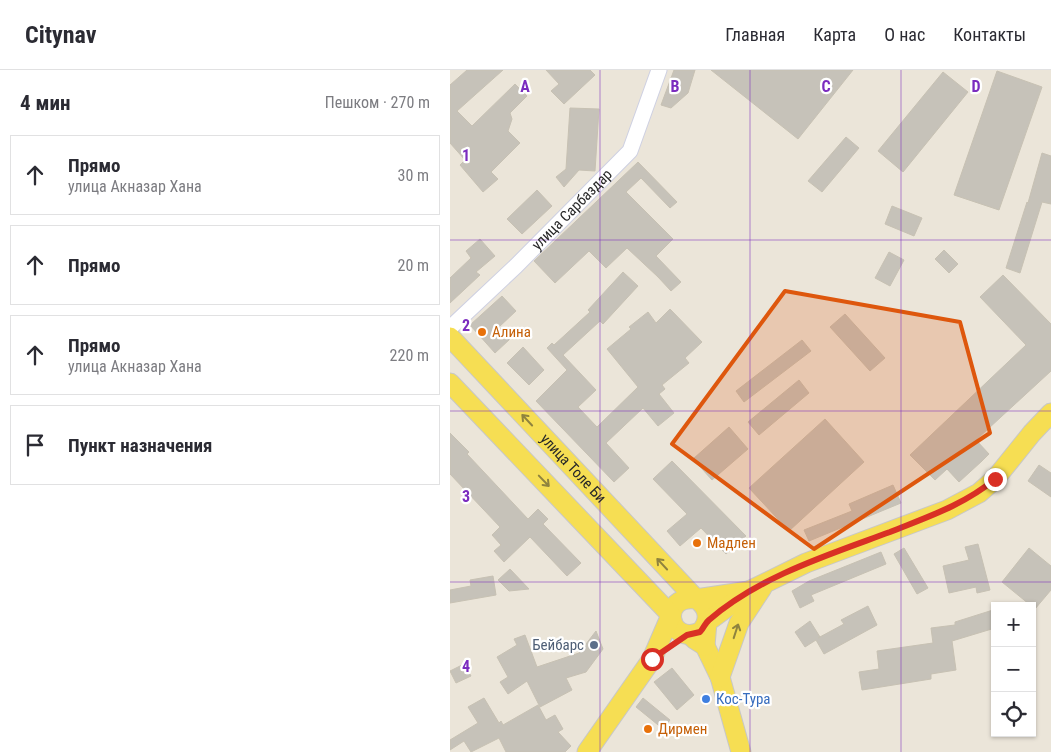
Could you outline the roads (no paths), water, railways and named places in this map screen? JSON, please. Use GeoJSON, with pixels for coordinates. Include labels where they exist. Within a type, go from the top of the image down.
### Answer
{"type":"FeatureCollection","features":[{"type":"Feature","properties":{"kind":"main road","name":"улица Толе Би"},"geometry":{"type":"LineString","coordinates":[[450,337],[696,599]]}},
{"type":"Feature","properties":{"kind":"main road","name":"улица Толе Би"},"geometry":{"type":"LineString","coordinates":[[450,383],[671,615]]}},
{"type":"Feature","properties":{"kind":"main road"},"geometry":{"type":"LineString","coordinates":[[652,659],[687,635],[700,632],[707,622],[757,588],[806,564],[947,510],[979,493],[995,479],[1032,433],[1051,413]]}},
{"type":"Feature","properties":{"kind":"main road"},"geometry":{"type":"LineString","coordinates":[[587,752],[652,659],[676,605],[688,598],[696,599],[757,588]]}},
{"type":"Feature","properties":{"kind":"main road"},"geometry":{"type":"LineString","coordinates":[[722,682],[739,623],[757,588]]}},
{"type":"Feature","properties":{"kind":"main road"},"geometry":{"type":"LineString","coordinates":[[696,599],[706,608],[708,614],[705,646],[722,682],[740,752]]}},
{"type":"Feature","properties":{"kind":"main road"},"geometry":{"type":"LineString","coordinates":[[671,615],[674,627],[705,646]]}},
{"type":"Feature","properties":{"kind":"street","name":"улица Сарбаздар"},"geometry":{"type":"LineString","coordinates":[[450,328],[516,266],[630,151],[659,70]]}},
{"type":"Feature","properties":{"kind":"place","name":"Алина"},"geometry":{"type":"Point","coordinates":[482,332]}},
{"type":"Feature","properties":{"kind":"place","name":"Мадлен"},"geometry":{"type":"Point","coordinates":[697,543]}},
{"type":"Feature","properties":{"kind":"place","name":"Бейбарс"},"geometry":{"type":"Point","coordinates":[594,645]}},
{"type":"Feature","properties":{"kind":"place","name":"Кос-Тура"},"geometry":{"type":"Point","coordinates":[706,699]}},
{"type":"Feature","properties":{"kind":"place","name":"Дирмен"},"geometry":{"type":"Point","coordinates":[648,729]}}]}
